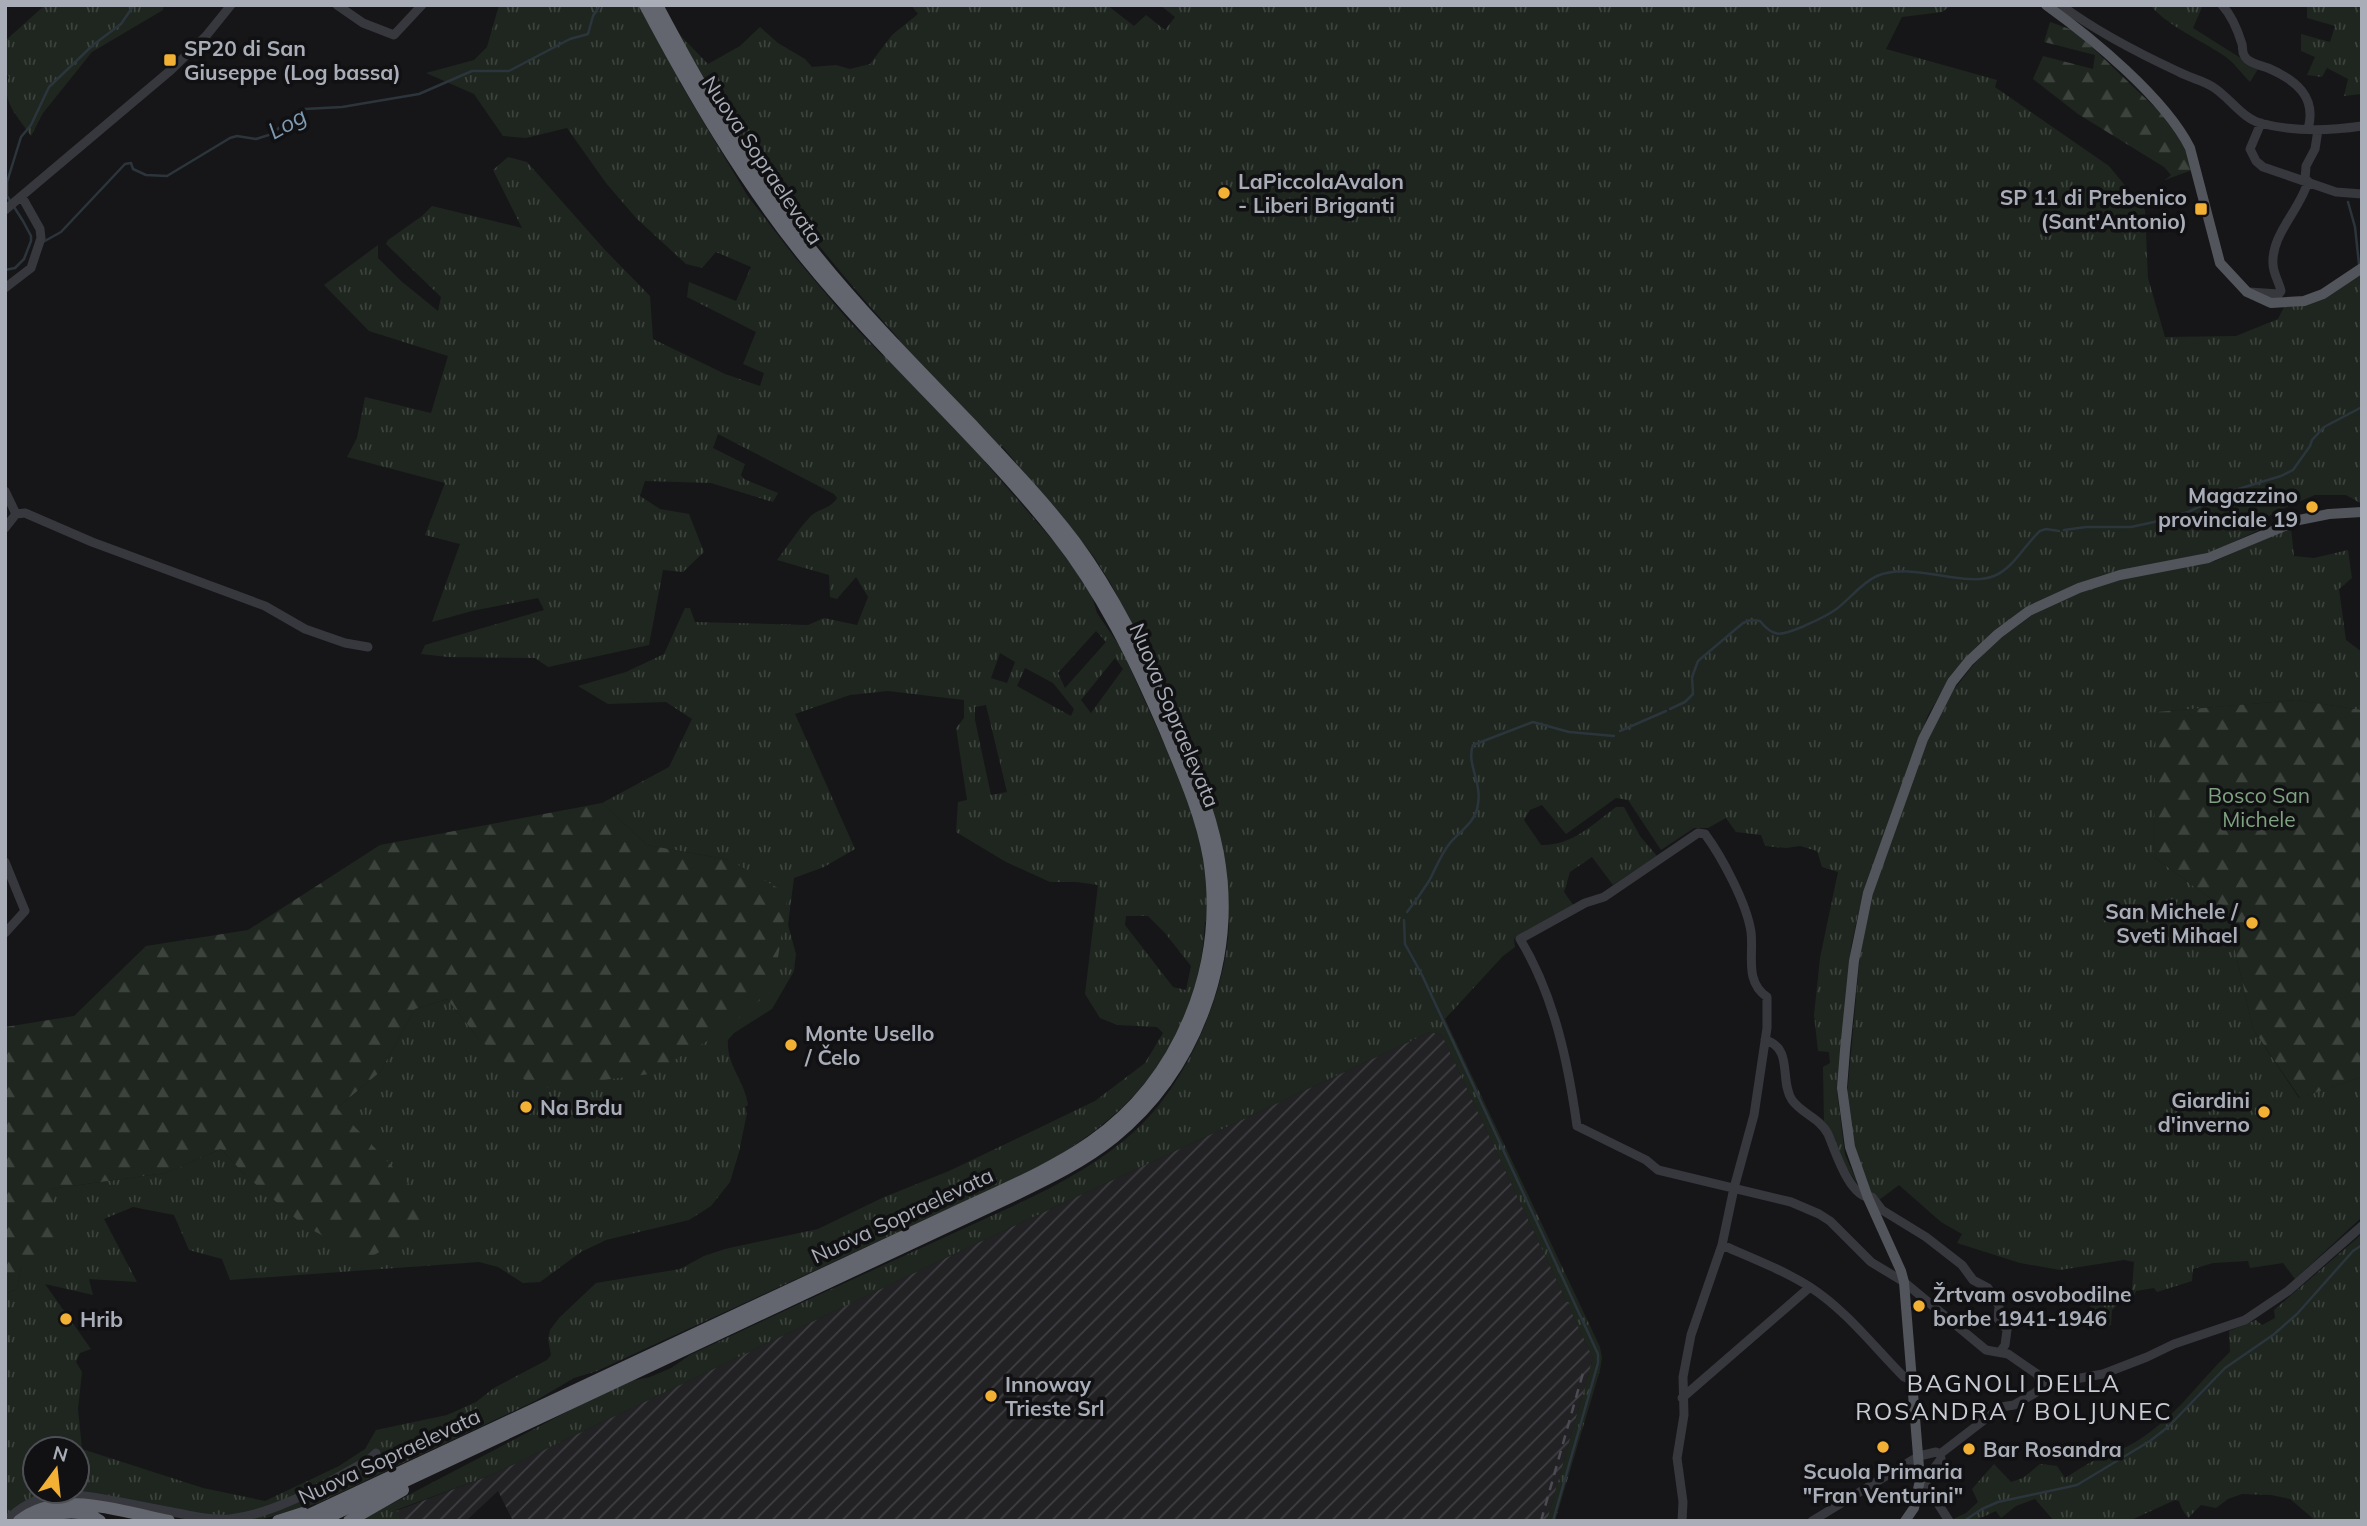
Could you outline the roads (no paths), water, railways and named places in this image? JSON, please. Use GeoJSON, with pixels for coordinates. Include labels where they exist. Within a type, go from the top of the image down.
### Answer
{"type":"FeatureCollection","features":[{"type":"Feature","properties":{"kind":"highway","name":"Nuova Sopraelevata"},"geometry":{"type":"LineString","coordinates":[[320,1521],[1034,1186],[1075,1164],[1104,1144],[1147,1104],[1169,1077],[1198,1026],[1213,980],[1221,881],[1215,842],[1204,801],[1123,640],[1091,583],[1055,532],[993,455],[891,347],[834,292],[781,227],[735,161],[689,76],[645,5]]}},
{"type":"Feature","properties":{"kind":"highway","name":"Nuova Sopraelevata"},"geometry":{"type":"LineString","coordinates":[[657,5],[689,76]]}},
{"type":"Feature","properties":{"kind":"highway","name":"Nuova Sopraelevata"},"geometry":{"type":"LineString","coordinates":[[296,1521],[1028,1178],[1090,1143],[1140,1098],[1178,1044],[1197,1002],[1218,921]]}},
{"type":"Feature","properties":{"kind":"highway"},"geometry":{"type":"LineString","coordinates":[[349,1521],[423,1478],[544,1415]]}},
{"type":"Feature","properties":{"kind":"highway"},"geometry":{"type":"LineString","coordinates":[[19,1521],[46,1507],[76,1503],[169,1521]]}},
{"type":"Feature","properties":{"kind":"highway"},"geometry":{"type":"LineString","coordinates":[[278,1521],[327,1506]]}},
{"type":"Feature","properties":{"kind":"highway"},"geometry":{"type":"LineString","coordinates":[[35,1521],[49,1514],[73,1512],[88,1514],[100,1521]]}},
{"type":"Feature","properties":{"kind":"main road"},"geometry":{"type":"LineString","coordinates":[[2046,5],[2084,32],[2134,80],[2183,133],[2190,148],[2220,263],[2246,292],[2271,303],[2304,301],[2323,294],[2362,268]]}},
{"type":"Feature","properties":{"kind":"main road"},"geometry":{"type":"LineString","coordinates":[[1905,1521],[1914,1508],[1920,1480],[1904,1282],[1902,1271],[1868,1198],[1850,1147],[1842,1088],[1859,932],[1868,893],[1923,739],[1952,681],[1998,634],[2029,611],[2079,588],[2120,575],[2208,558],[2299,520],[2329,514],[2362,512]]}},
{"type":"Feature","properties":{"kind":"street"},"geometry":{"type":"LineString","coordinates":[[5,210],[171,71],[206,36],[231,5]]}},
{"type":"Feature","properties":{"kind":"street"},"geometry":{"type":"LineString","coordinates":[[337,5],[363,23],[394,35],[422,5]]}},
{"type":"Feature","properties":{"kind":"street"},"geometry":{"type":"LineString","coordinates":[[2061,5],[2119,42],[2213,87],[2253,121],[2313,130],[2339,130],[2362,126]]}},
{"type":"Feature","properties":{"kind":"street"},"geometry":{"type":"LineString","coordinates":[[2222,5],[2232,19],[2244,55],[2252,62],[2269,68],[2286,79],[2308,97],[2315,149],[2306,166],[2302,198],[2274,250],[2273,266],[2281,291],[2279,294],[2246,292]]}},
{"type":"Feature","properties":{"kind":"street"},"geometry":{"type":"LineString","coordinates":[[2261,123],[2250,149],[2256,161],[2263,167],[2336,192],[2362,194]]}},
{"type":"Feature","properties":{"kind":"street"},"geometry":{"type":"LineString","coordinates":[[5,288],[31,268],[40,243],[40,229],[22,197]]}},
{"type":"Feature","properties":{"kind":"street"},"geometry":{"type":"LineString","coordinates":[[5,491],[16,514]]}},
{"type":"Feature","properties":{"kind":"street"},"geometry":{"type":"LineString","coordinates":[[5,528],[16,514],[25,513],[92,542],[265,606],[305,629],[345,643],[368,647]]}},
{"type":"Feature","properties":{"kind":"street"},"geometry":{"type":"LineString","coordinates":[[1682,1521],[1683,1502],[1677,1458],[1691,1335],[1722,1245],[1734,1188],[1754,1115],[1765,1040],[1767,997],[1759,992],[1753,977],[1748,918],[1719,853],[1702,832],[1604,897],[1585,903],[1520,939],[1535,964],[1554,1016],[1572,1090],[1577,1126],[1646,1160],[1654,1168],[1734,1188],[1808,1207],[1830,1221],[1871,1262],[1904,1282],[1986,1350],[2008,1354],[2037,1374],[2042,1386]]}},
{"type":"Feature","properties":{"kind":"street"},"geometry":{"type":"LineString","coordinates":[[5,862],[25,911],[5,933]]}},
{"type":"Feature","properties":{"kind":"street"},"geometry":{"type":"LineString","coordinates":[[1765,1040],[1779,1048],[1785,1062],[1787,1090],[1792,1101],[1824,1126],[1854,1187],[1868,1198],[1872,1197],[1882,1210],[1926,1237],[1962,1265],[1973,1280],[1988,1288],[1999,1306],[1998,1319],[2007,1330],[2005,1345],[2000,1352]]}},
{"type":"Feature","properties":{"kind":"street"},"geometry":{"type":"LineString","coordinates":[[2042,1386],[2052,1387],[2103,1374],[2174,1344],[2245,1320],[2288,1291],[2362,1226]]}},
{"type":"Feature","properties":{"kind":"street"},"geometry":{"type":"LineString","coordinates":[[1722,1245],[1810,1287],[1842,1313],[1904,1377],[1913,1381]]}},
{"type":"Feature","properties":{"kind":"street"},"geometry":{"type":"LineString","coordinates":[[1682,1398],[1810,1287]]}},
{"type":"Feature","properties":{"kind":"street"},"geometry":{"type":"LineString","coordinates":[[1940,1454],[2001,1407],[2014,1405],[2042,1386]]}},
{"type":"Feature","properties":{"kind":"street"},"geometry":{"type":"LineString","coordinates":[[1812,1521],[1919,1456],[1936,1452],[1940,1454]]}},
{"type":"Feature","properties":{"kind":"street"},"geometry":{"type":"LineString","coordinates":[[5,1521],[31,1502],[66,1494],[195,1516],[232,1518],[261,1512],[285,1503],[376,1454]]}},
{"type":"Feature","properties":{"kind":"street"},"geometry":{"type":"LineString","coordinates":[[1940,1454],[1941,1460],[1920,1480],[1927,1486],[1949,1521]]}},
{"type":"Feature","properties":{"kind":"waterway"},"geometry":{"type":"LineString","coordinates":[[5,270],[15,268],[24,259],[31,241],[31,236],[7,196],[7,182],[21,137],[31,125],[49,87],[93,45],[121,24],[134,5]]}},
{"type":"Feature","properties":{"kind":"waterway","name":"Log"},"geometry":{"type":"LineString","coordinates":[[43,242],[61,232],[125,164],[131,163],[133,169],[146,175],[167,176],[230,138],[237,136],[256,139],[272,134],[296,113],[305,109],[342,107],[419,94],[472,71],[509,71],[570,39],[588,34],[593,16],[600,5]]}},
{"type":"Feature","properties":{"kind":"waterway"},"geometry":{"type":"LineString","coordinates":[[2348,202],[2355,227],[2359,264]]}},
{"type":"Feature","properties":{"kind":"waterway"},"geometry":{"type":"LineString","coordinates":[[2064,530],[2131,527],[2154,522],[2188,512],[2235,490],[2281,476],[2293,470],[2312,440],[2324,427],[2362,407]]}},
{"type":"Feature","properties":{"kind":"waterway"},"geometry":{"type":"LineString","coordinates":[[1670,709],[1685,702],[1693,694],[1692,677],[1698,661],[1743,623],[1760,621],[1774,633],[1789,632],[1827,615],[1871,579],[1891,572],[1906,571],[1968,579],[1994,576],[2008,567],[2040,531],[2059,531]]}},
{"type":"Feature","properties":{"kind":"waterway"},"geometry":{"type":"LineString","coordinates":[[1620,731],[1666,711]]}},
{"type":"Feature","properties":{"kind":"waterway"},"geometry":{"type":"LineString","coordinates":[[1407,912],[1429,881],[1447,847],[1471,821],[1477,810],[1479,796],[1471,759],[1473,745],[1533,722],[1569,732],[1614,736]]}},
{"type":"Feature","properties":{"kind":"waterway"},"geometry":{"type":"LineString","coordinates":[[1404,920],[1405,944],[1422,975],[1598,1354],[1598,1363],[1553,1521]]}},
{"type":"Feature","properties":{"kind":"waterway"},"geometry":{"type":"LineString","coordinates":[[1964,1521],[1998,1502],[2077,1485],[2150,1441],[2168,1427],[2225,1368],[2273,1335],[2297,1314],[2353,1251],[2362,1245]]}},
{"type":"Feature","properties":{"kind":"railway"},"geometry":{"type":"LineString","coordinates":[[1541,1521],[1583,1373]]}},
{"type":"Feature","properties":{"kind":"place","name":"SP20 di San Giuseppe (Log bassa)"},"geometry":{"type":"Point","coordinates":[170,60]}},
{"type":"Feature","properties":{"kind":"place","name":"LaPiccolaAvalon - Liberi Briganti"},"geometry":{"type":"Point","coordinates":[1224,193]}},
{"type":"Feature","properties":{"kind":"place","name":"SP 11 di Prebenico (Sant'Antonio)"},"geometry":{"type":"Point","coordinates":[2201,209]}},
{"type":"Feature","properties":{"kind":"place","name":"Magazzino provinciale 19"},"geometry":{"type":"Point","coordinates":[2312,507]}},
{"type":"Feature","properties":{"kind":"place","name":"San Michele / Sveti Mihael"},"geometry":{"type":"Point","coordinates":[2252,923]}},
{"type":"Feature","properties":{"kind":"place","name":"Monte Usello / Čelo"},"geometry":{"type":"Point","coordinates":[791,1045]}},
{"type":"Feature","properties":{"kind":"place","name":"Na Brdu"},"geometry":{"type":"Point","coordinates":[526,1107]}},
{"type":"Feature","properties":{"kind":"place","name":"Giardini d'inverno"},"geometry":{"type":"Point","coordinates":[2264,1112]}},
{"type":"Feature","properties":{"kind":"place","name":"Žrtvam osvobodilne borbe 1941-1946"},"geometry":{"type":"Point","coordinates":[1919,1306]}},
{"type":"Feature","properties":{"kind":"place","name":"Hrib"},"geometry":{"type":"Point","coordinates":[66,1319]}},
{"type":"Feature","properties":{"kind":"place","name":"Innoway Trieste Srl"},"geometry":{"type":"Point","coordinates":[991,1396]}},
{"type":"Feature","properties":{"kind":"place","name":"Scuola Primaria \"Fran Venturini\""},"geometry":{"type":"Point","coordinates":[1883,1447]}},
{"type":"Feature","properties":{"kind":"place","name":"Bar Rosandra"},"geometry":{"type":"Point","coordinates":[1969,1449]}},
{"type":"Feature","properties":{"kind":"district","name":"BAGNOLI DELLA ROSANDRA / BOLJUNEC"},"geometry":{"type":"Point","coordinates":[2014,1397]}},
{"type":"Feature","properties":{"kind":"park label","name":"Bosco San Michele"},"geometry":{"type":"Point","coordinates":[2259,807]}}]}
